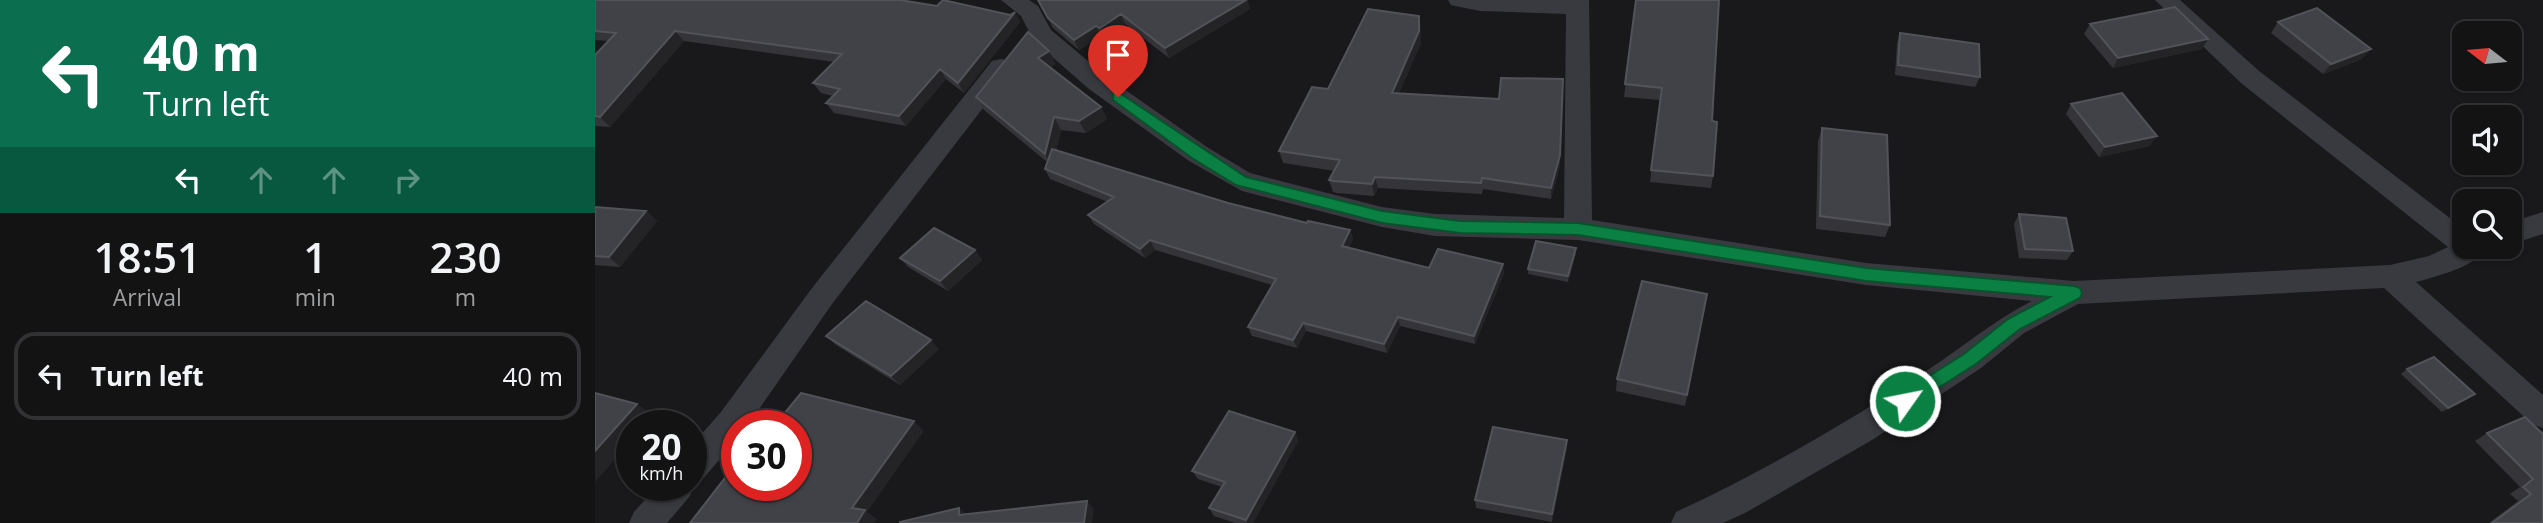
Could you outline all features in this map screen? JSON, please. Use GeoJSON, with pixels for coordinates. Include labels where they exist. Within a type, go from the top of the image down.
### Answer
{"type":"FeatureCollection","features":[{"type":"Feature","properties":{"kind":"street"},"geometry":{"type":"LineString","coordinates":[[1012,0],[1030,11],[1042,35],[1098,83],[1198,154],[1242,181],[1382,217],[1435,225],[1578,229],[1866,274],[2074,293],[2390,275],[2435,266],[2452,256]]}},
{"type":"Feature","properties":{"kind":"street"},"geometry":{"type":"LineString","coordinates":[[1459,0],[1480,4],[1579,3],[1578,229]]}},
{"type":"Feature","properties":{"kind":"street"},"geometry":{"type":"LineString","coordinates":[[2166,0],[2250,77],[2452,234]]}},
{"type":"Feature","properties":{"kind":"street"},"geometry":{"type":"LineString","coordinates":[[707,451],[732,422],[822,296],[1036,22]]}},
{"type":"Feature","properties":{"kind":"street"},"geometry":{"type":"LineString","coordinates":[[2522,230],[2543,223]]}},
{"type":"Feature","properties":{"kind":"street"},"geometry":{"type":"LineString","coordinates":[[2390,275],[2543,414]]}},
{"type":"Feature","properties":{"kind":"street"},"geometry":{"type":"LineString","coordinates":[[1688,523],[1733,502],[1861,430],[1970,359],[2014,324],[2074,293]]}},
{"type":"Feature","properties":{"kind":"street"},"geometry":{"type":"LineString","coordinates":[[646,523],[665,501]]}},
{"type":"Feature","properties":{"kind":"building"},"geometry":{"type":"Polygon","coordinates":[[[595,0],[900,0],[937,6],[943,0],[1010,15],[1015,12],[958,83],[940,69],[899,116],[826,103],[840,89],[813,83],[842,54],[675,31],[600,117],[595,116],[595,55],[616,33],[595,31],[595,0]]]}},
{"type":"Feature","properties":{"kind":"building"},"geometry":{"type":"Polygon","coordinates":[[[1038,0],[1246,0],[1165,48],[1121,14],[1074,40],[1048,18],[1038,0]]]}},
{"type":"Feature","properties":{"kind":"building"},"geometry":{"type":"Polygon","coordinates":[[[1636,0],[1719,0],[1712,121],[1717,122],[1713,176],[1651,170],[1662,88],[1625,84],[1636,0]]]}},
{"type":"Feature","properties":{"kind":"building"},"geometry":{"type":"Polygon","coordinates":[[[2175,7],[2208,39],[2118,58],[2090,24],[2175,7]]]}},
{"type":"Feature","properties":{"kind":"building"},"geometry":{"type":"Polygon","coordinates":[[[2317,8],[2371,49],[2331,64],[2278,22],[2317,8]]]}},
{"type":"Feature","properties":{"kind":"building"},"geometry":{"type":"Polygon","coordinates":[[[1368,9],[1419,16],[1419,31],[1392,93],[1499,99],[1501,78],[1563,79],[1560,155],[1551,188],[1482,178],[1481,183],[1375,177],[1372,184],[1334,181],[1329,180],[1340,160],[1279,151],[1312,87],[1328,89],[1368,9]]]}},
{"type":"Feature","properties":{"kind":"building"},"geometry":{"type":"Polygon","coordinates":[[[1028,32],[1049,51],[1038,58],[1101,107],[1079,121],[1054,117],[1045,154],[976,97],[1028,32]]]}},
{"type":"Feature","properties":{"kind":"building"},"geometry":{"type":"Polygon","coordinates":[[[1900,33],[1979,44],[1980,77],[1898,65],[1900,33]]]}},
{"type":"Feature","properties":{"kind":"building"},"geometry":{"type":"Polygon","coordinates":[[[2122,93],[2157,136],[2105,147],[2071,104],[2122,93]]]}},
{"type":"Feature","properties":{"kind":"building"},"geometry":{"type":"Polygon","coordinates":[[[1822,128],[1887,135],[1890,225],[1820,216],[1822,128]]]}},
{"type":"Feature","properties":{"kind":"building"},"geometry":{"type":"Polygon","coordinates":[[[1052,149],[1228,203],[1307,223],[1308,221],[1350,230],[1342,246],[1429,268],[1438,249],[1503,264],[1474,336],[1398,317],[1384,344],[1303,323],[1293,340],[1248,327],[1276,279],[1150,240],[1140,249],[1088,215],[1114,197],[1045,169],[1052,149]]]}},
{"type":"Feature","properties":{"kind":"building"},"geometry":{"type":"Polygon","coordinates":[[[595,207],[646,211],[609,257],[595,256],[595,207]]]}},
{"type":"Feature","properties":{"kind":"building"},"geometry":{"type":"Polygon","coordinates":[[[2019,214],[2066,218],[2073,251],[2025,249],[2019,214]]]}},
{"type":"Feature","properties":{"kind":"building"},"geometry":{"type":"Polygon","coordinates":[[[934,228],[975,250],[940,281],[900,258],[934,228]]]}},
{"type":"Feature","properties":{"kind":"building"},"geometry":{"type":"Polygon","coordinates":[[[1536,241],[1576,248],[1568,276],[1528,269],[1536,241]]]}},
{"type":"Feature","properties":{"kind":"building"},"geometry":{"type":"Polygon","coordinates":[[[1642,281],[1707,294],[1687,395],[1617,379],[1642,281]]]}},
{"type":"Feature","properties":{"kind":"building"},"geometry":{"type":"Polygon","coordinates":[[[866,301],[931,340],[891,376],[826,336],[866,301]]]}},
{"type":"Feature","properties":{"kind":"building"},"geometry":{"type":"Polygon","coordinates":[[[2434,357],[2475,394],[2448,408],[2407,369],[2434,357]]]}},
{"type":"Feature","properties":{"kind":"building"},"geometry":{"type":"Polygon","coordinates":[[[595,393],[637,404],[632,410],[616,410],[616,428],[595,451],[595,393]]]}},
{"type":"Feature","properties":{"kind":"building"},"geometry":{"type":"Polygon","coordinates":[[[801,393],[914,421],[852,508],[865,510],[857,523],[690,523],[721,483],[721,501],[812,501],[812,410],[787,410],[801,393]]]}},
{"type":"Feature","properties":{"kind":"building"},"geometry":{"type":"Polygon","coordinates":[[[1229,411],[1295,432],[1246,520],[1209,508],[1225,482],[1192,471],[1229,411]]]}},
{"type":"Feature","properties":{"kind":"building"},"geometry":{"type":"Polygon","coordinates":[[[2525,417],[2543,434],[2543,523],[2492,523],[2531,494],[2523,487],[2533,479],[2487,433],[2525,417]]]}},
{"type":"Feature","properties":{"kind":"building"},"geometry":{"type":"Polygon","coordinates":[[[1493,427],[1567,440],[1552,514],[1475,500],[1493,427]]]}},
{"type":"Feature","properties":{"kind":"building"},"geometry":{"type":"Polygon","coordinates":[[[1087,501],[1084,523],[900,523],[959,508],[959,515],[1087,501]]]}},
{"type":"Feature","properties":{"kind":"route"},"geometry":{"type":"LineString","coordinates":[[1118,97],[1198,154],[1242,181],[1382,217],[1460,227],[1578,229],[1866,274],[2074,293],[2014,324],[1970,359],[1905,401]]}}]}
